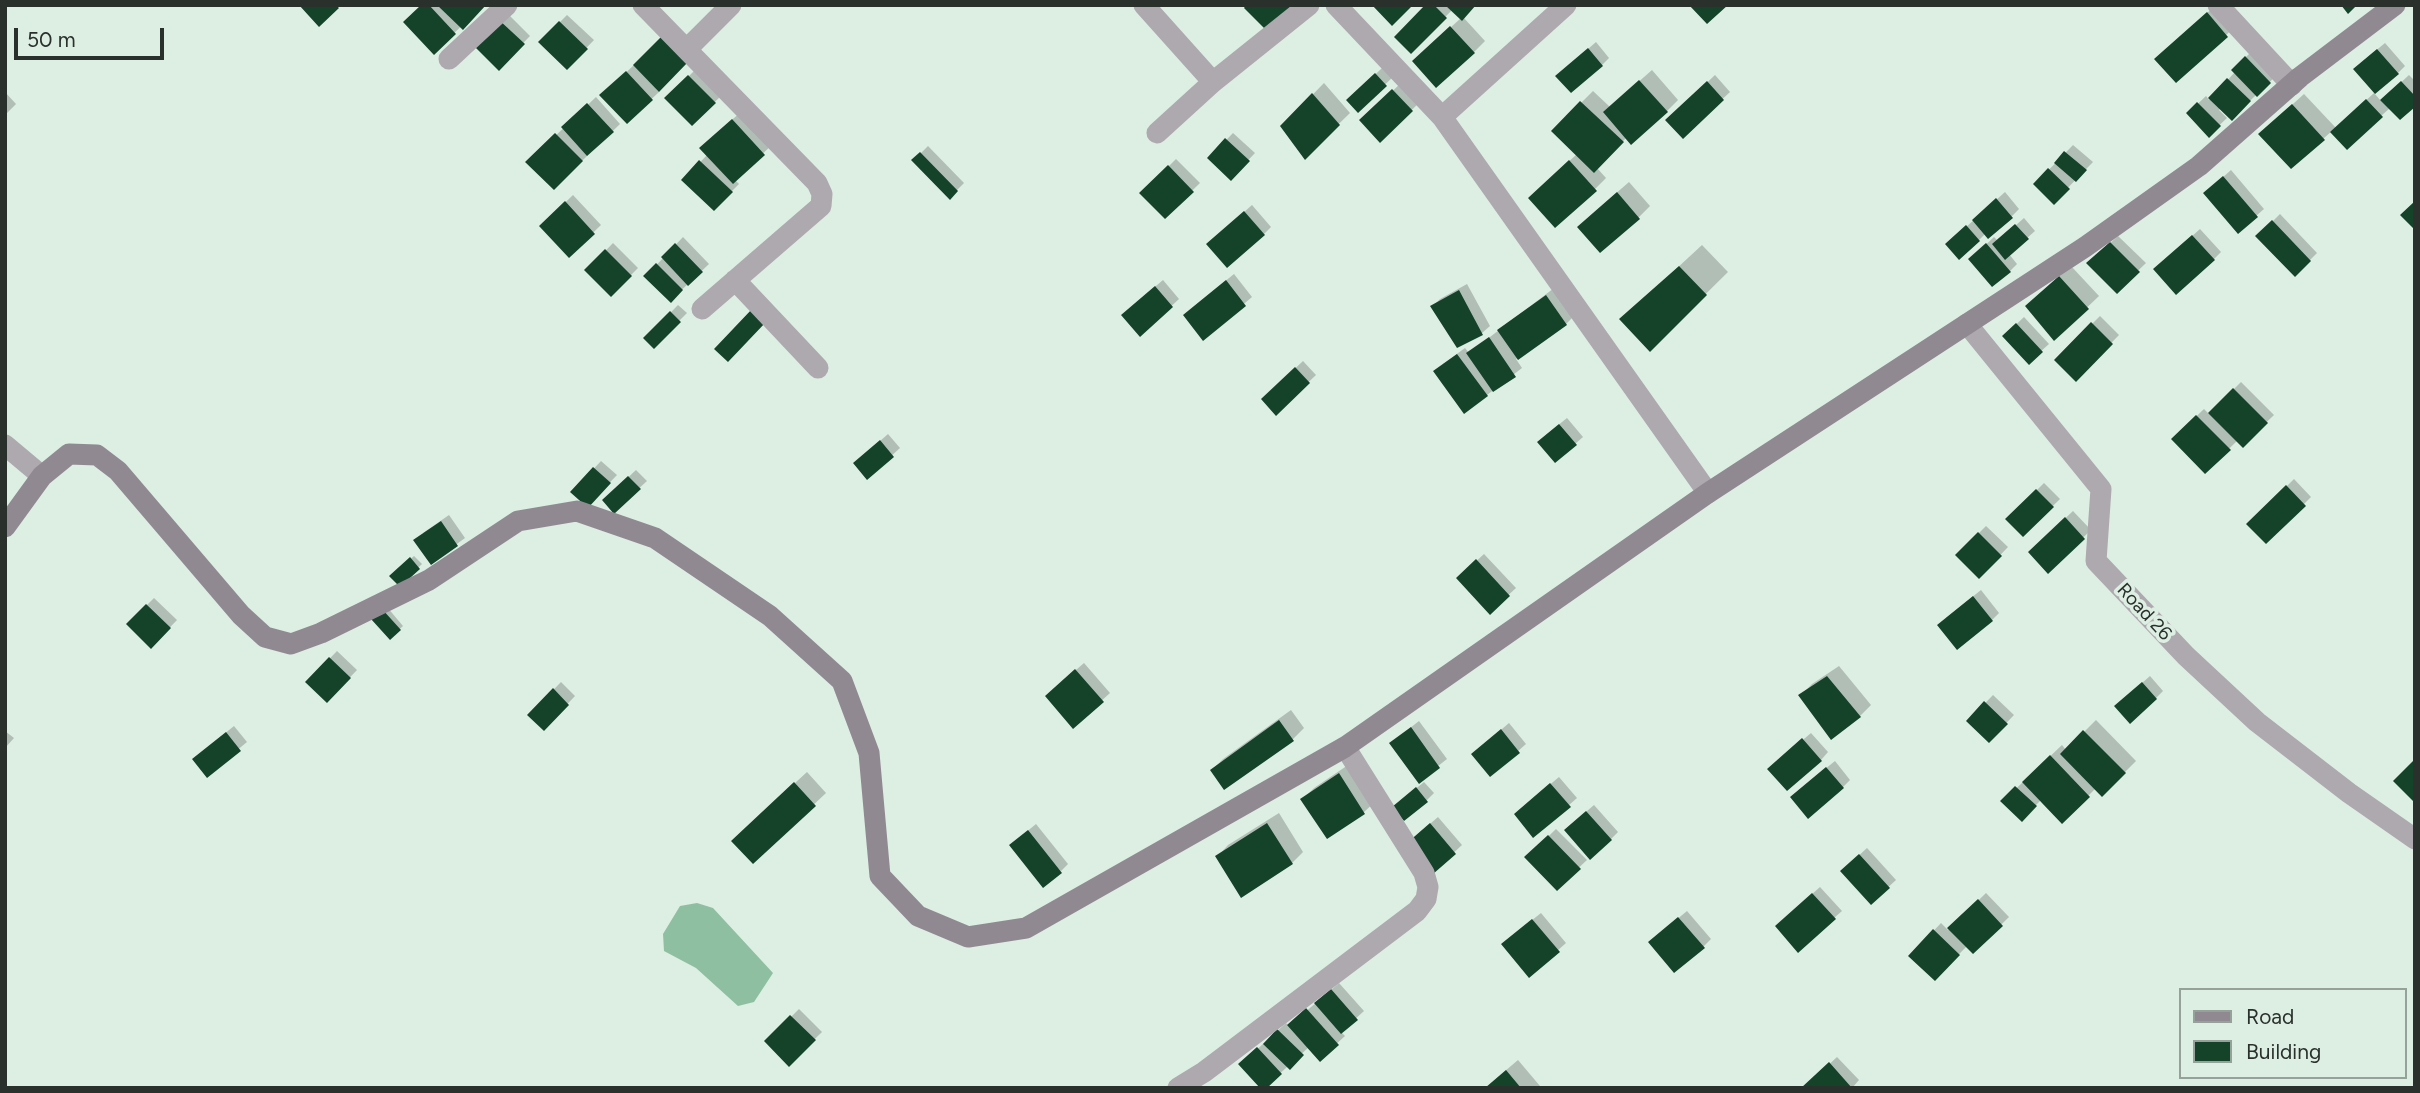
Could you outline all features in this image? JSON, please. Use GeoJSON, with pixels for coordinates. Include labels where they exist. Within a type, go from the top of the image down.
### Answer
{"type":"FeatureCollection","features":[{"type":"Feature","properties":{"kind":"main road"},"geometry":{"type":"LineString","coordinates":[[5,527],[42,476],[68,454],[97,455],[118,471],[241,615],[265,637],[291,644],[321,633],[429,580],[518,521],[577,511],[655,538],[770,616],[842,681],[869,752],[880,877],[918,916],[968,937],[1026,928],[1345,747],[1708,493],[2085,247],[2199,166],[2292,85],[2395,5]]}},
{"type":"Feature","properties":{"kind":"street"},"geometry":{"type":"LineString","coordinates":[[449,59],[507,5]]}},
{"type":"Feature","properties":{"kind":"street"},"geometry":{"type":"LineString","coordinates":[[643,5],[817,183],[822,194],[821,206],[702,309]]}},
{"type":"Feature","properties":{"kind":"street"},"geometry":{"type":"LineString","coordinates":[[687,49],[731,5]]}},
{"type":"Feature","properties":{"kind":"street"},"geometry":{"type":"LineString","coordinates":[[1144,5],[1213,82]]}},
{"type":"Feature","properties":{"kind":"street"},"geometry":{"type":"LineString","coordinates":[[1157,133],[1213,82],[1309,5]]}},
{"type":"Feature","properties":{"kind":"street"},"geometry":{"type":"LineString","coordinates":[[1336,5],[1442,117],[1708,493]]}},
{"type":"Feature","properties":{"kind":"street"},"geometry":{"type":"LineString","coordinates":[[2218,5],[2292,85]]}},
{"type":"Feature","properties":{"kind":"street"},"geometry":{"type":"LineString","coordinates":[[1442,117],[1553,9]]}},
{"type":"Feature","properties":{"kind":"street"},"geometry":{"type":"LineString","coordinates":[[735,280],[818,368]]}},
{"type":"Feature","properties":{"kind":"street","name":"Road 26"},"geometry":{"type":"LineString","coordinates":[[1967,324],[2101,489],[2096,561],[2186,656],[2257,722],[2349,793],[2415,839]]}},
{"type":"Feature","properties":{"kind":"street"},"geometry":{"type":"LineString","coordinates":[[5,446],[42,476]]}},
{"type":"Feature","properties":{"kind":"street"},"geometry":{"type":"LineString","coordinates":[[1178,1088],[1204,1072],[1417,911],[1426,899],[1428,887],[1423,873],[1345,747]]}},
{"type":"Feature","properties":{"kind":"shaded area"},"geometry":{"type":"Polygon","coordinates":[[[697,903],[713,908],[773,973],[754,1002],[738,1006],[696,968],[664,951],[663,934],[680,906],[697,903]]]}},
{"type":"Feature","properties":{"kind":"building"},"geometry":{"type":"Polygon","coordinates":[[[299,5],[336,5],[339,8],[319,27],[299,5]]]}},
{"type":"Feature","properties":{"kind":"building"},"geometry":{"type":"Polygon","coordinates":[[[421,5],[429,5],[456,34],[434,55],[403,22],[421,5]]]}},
{"type":"Feature","properties":{"kind":"building"},"geometry":{"type":"Polygon","coordinates":[[[437,5],[486,5],[463,30],[437,5]]]}},
{"type":"Feature","properties":{"kind":"building"},"geometry":{"type":"Polygon","coordinates":[[[1246,5],[1293,5],[1267,31],[1244,8],[1246,5]]]}},
{"type":"Feature","properties":{"kind":"building"},"geometry":{"type":"Polygon","coordinates":[[[1372,5],[1413,5],[1392,26],[1372,5]]]}},
{"type":"Feature","properties":{"kind":"building"},"geometry":{"type":"Polygon","coordinates":[[[1425,5],[1434,5],[1447,18],[1411,54],[1394,37],[1425,5]]]}},
{"type":"Feature","properties":{"kind":"building"},"geometry":{"type":"Polygon","coordinates":[[[1445,5],[1476,5],[1462,21],[1445,5]]]}},
{"type":"Feature","properties":{"kind":"building"},"geometry":{"type":"Polygon","coordinates":[[[1689,5],[1728,5],[1707,24],[1689,5]]]}},
{"type":"Feature","properties":{"kind":"building"},"geometry":{"type":"Polygon","coordinates":[[[2341,5],[2357,5],[2348,14],[2341,5]]]}},
{"type":"Feature","properties":{"kind":"building"},"geometry":{"type":"Polygon","coordinates":[[[2207,12],[2228,37],[2176,83],[2154,59],[2207,12]]]}},
{"type":"Feature","properties":{"kind":"building"},"geometry":{"type":"Polygon","coordinates":[[[498,19],[525,44],[499,71],[473,45],[498,19]]]}},
{"type":"Feature","properties":{"kind":"building"},"geometry":{"type":"Polygon","coordinates":[[[559,21],[588,49],[567,70],[538,42],[559,21]]]}},
{"type":"Feature","properties":{"kind":"building"},"geometry":{"type":"Polygon","coordinates":[[[1450,26],[1475,53],[1436,88],[1412,61],[1450,26]]]}},
{"type":"Feature","properties":{"kind":"building"},"geometry":{"type":"Polygon","coordinates":[[[662,36],[688,62],[659,92],[633,65],[662,36]]]}},
{"type":"Feature","properties":{"kind":"building"},"geometry":{"type":"Polygon","coordinates":[[[1588,48],[1603,66],[1571,93],[1555,76],[1588,48]]]}},
{"type":"Feature","properties":{"kind":"building"},"geometry":{"type":"Polygon","coordinates":[[[2377,49],[2399,74],[2375,94],[2353,69],[2377,49]]]}},
{"type":"Feature","properties":{"kind":"building"},"geometry":{"type":"Polygon","coordinates":[[[2245,56],[2271,83],[2257,97],[2231,70],[2245,56]]]}},
{"type":"Feature","properties":{"kind":"building"},"geometry":{"type":"Polygon","coordinates":[[[626,71],[653,100],[627,124],[599,95],[626,71]]]}},
{"type":"Feature","properties":{"kind":"building"},"geometry":{"type":"Polygon","coordinates":[[[1375,73],[1387,86],[1358,113],[1346,100],[1375,73]]]}},
{"type":"Feature","properties":{"kind":"building"},"geometry":{"type":"Polygon","coordinates":[[[688,75],[716,103],[692,126],[664,98],[688,75]]]}},
{"type":"Feature","properties":{"kind":"building"},"geometry":{"type":"Polygon","coordinates":[[[2227,78],[2251,101],[2232,121],[2208,98],[2227,78]]]}},
{"type":"Feature","properties":{"kind":"building"},"geometry":{"type":"Polygon","coordinates":[[[1639,80],[1668,112],[1631,145],[1603,112],[1639,80]]]}},
{"type":"Feature","properties":{"kind":"building"},"geometry":{"type":"Polygon","coordinates":[[[1707,81],[1724,100],[1683,139],[1665,120],[1707,81]]]}},
{"type":"Feature","properties":{"kind":"building"},"geometry":{"type":"Polygon","coordinates":[[[2401,81],[2415,96],[2415,107],[2400,120],[2380,100],[2401,81]]]}},
{"type":"Feature","properties":{"kind":"building"},"geometry":{"type":"Polygon","coordinates":[[[1392,89],[1413,111],[1380,143],[1359,120],[1392,89]]]}},
{"type":"Feature","properties":{"kind":"building"},"geometry":{"type":"Polygon","coordinates":[[[1312,93],[1340,125],[1305,160],[1280,126],[1312,93]]]}},
{"type":"Feature","properties":{"kind":"building"},"geometry":{"type":"Polygon","coordinates":[[[2366,99],[2383,117],[2347,150],[2330,132],[2366,99]]]}},
{"type":"Feature","properties":{"kind":"building"},"geometry":{"type":"Polygon","coordinates":[[[1580,101],[1624,142],[1594,173],[1551,131],[1580,101]]]}},
{"type":"Feature","properties":{"kind":"building"},"geometry":{"type":"Polygon","coordinates":[[[2197,102],[2221,126],[2209,138],[2186,113],[2197,102]]]}},
{"type":"Feature","properties":{"kind":"building"},"geometry":{"type":"Polygon","coordinates":[[[587,103],[614,132],[587,156],[561,127],[587,103]]]}},
{"type":"Feature","properties":{"kind":"building"},"geometry":{"type":"Polygon","coordinates":[[[2292,104],[2325,140],[2291,169],[2258,134],[2292,104]]]}},
{"type":"Feature","properties":{"kind":"building"},"geometry":{"type":"Polygon","coordinates":[[[732,119],[765,155],[733,184],[699,148],[732,119]]]}},
{"type":"Feature","properties":{"kind":"building"},"geometry":{"type":"Polygon","coordinates":[[[555,133],[583,161],[554,190],[525,162],[555,133]]]}},
{"type":"Feature","properties":{"kind":"building"},"geometry":{"type":"Polygon","coordinates":[[[1225,138],[1250,161],[1231,181],[1207,158],[1225,138]]]}},
{"type":"Feature","properties":{"kind":"building"},"geometry":{"type":"Polygon","coordinates":[[[2064,151],[2087,170],[2076,182],[2054,163],[2064,151]]]}},
{"type":"Feature","properties":{"kind":"building"},"geometry":{"type":"Polygon","coordinates":[[[920,152],[958,191],[950,200],[911,160],[920,152]]]}},
{"type":"Feature","properties":{"kind":"building"},"geometry":{"type":"Polygon","coordinates":[[[699,160],[733,192],[714,211],[681,180],[699,160]]]}},
{"type":"Feature","properties":{"kind":"building"},"geometry":{"type":"Polygon","coordinates":[[[1569,160],[1597,191],[1555,228],[1528,198],[1569,160]]]}},
{"type":"Feature","properties":{"kind":"building"},"geometry":{"type":"Polygon","coordinates":[[[1168,165],[1194,192],[1165,219],[1139,193],[1168,165]]]}},
{"type":"Feature","properties":{"kind":"building"},"geometry":{"type":"Polygon","coordinates":[[[2048,168],[2070,189],[2054,205],[2033,184],[2048,168]]]}},
{"type":"Feature","properties":{"kind":"building"},"geometry":{"type":"Polygon","coordinates":[[[2223,176],[2258,217],[2238,234],[2203,193],[2223,176]]]}},
{"type":"Feature","properties":{"kind":"building"},"geometry":{"type":"Polygon","coordinates":[[[1617,192],[1640,219],[1600,253],[1577,227],[1617,192]]]}},
{"type":"Feature","properties":{"kind":"building"},"geometry":{"type":"Polygon","coordinates":[[[1996,198],[2013,218],[1988,239],[1972,220],[1996,198]]]}},
{"type":"Feature","properties":{"kind":"building"},"geometry":{"type":"Polygon","coordinates":[[[565,201],[595,234],[569,258],[539,226],[565,201]]]}},
{"type":"Feature","properties":{"kind":"building"},"geometry":{"type":"Polygon","coordinates":[[[2415,201],[2415,230],[2400,215],[2415,201]]]}},
{"type":"Feature","properties":{"kind":"building"},"geometry":{"type":"Polygon","coordinates":[[[1244,211],[1265,235],[1227,268],[1206,244],[1244,211]]]}},
{"type":"Feature","properties":{"kind":"building"},"geometry":{"type":"Polygon","coordinates":[[[2272,220],[2311,261],[2295,277],[2255,236],[2272,220]]]}},
{"type":"Feature","properties":{"kind":"building"},"geometry":{"type":"Polygon","coordinates":[[[2015,224],[2029,239],[2005,260],[1992,244],[2015,224]]]}},
{"type":"Feature","properties":{"kind":"building"},"geometry":{"type":"Polygon","coordinates":[[[1966,225],[1980,241],[1959,260],[1945,244],[1966,225]]]}},
{"type":"Feature","properties":{"kind":"building"},"geometry":{"type":"Polygon","coordinates":[[[2192,235],[2215,260],[2176,295],[2153,269],[2192,235]]]}},
{"type":"Feature","properties":{"kind":"building"},"geometry":{"type":"Polygon","coordinates":[[[2110,242],[2140,272],[2117,294],[2086,263],[2110,242]]]}},
{"type":"Feature","properties":{"kind":"building"},"geometry":{"type":"Polygon","coordinates":[[[675,243],[703,272],[688,286],[661,257],[675,243]]]}},
{"type":"Feature","properties":{"kind":"building"},"geometry":{"type":"Polygon","coordinates":[[[1986,243],[2011,272],[1992,287],[1968,259],[1986,243]]]}},
{"type":"Feature","properties":{"kind":"building"},"geometry":{"type":"Polygon","coordinates":[[[605,249],[632,276],[611,297],[584,270],[605,249]]]}},
{"type":"Feature","properties":{"kind":"building"},"geometry":{"type":"Polygon","coordinates":[[[656,263],[683,290],[671,303],[643,276],[656,263]]]}},
{"type":"Feature","properties":{"kind":"building"},"geometry":{"type":"Polygon","coordinates":[[[1679,266],[1707,295],[1650,352],[1619,319],[1679,266]]]}},
{"type":"Feature","properties":{"kind":"building"},"geometry":{"type":"Polygon","coordinates":[[[2059,276],[2089,309],[2054,341],[2025,306],[2059,276]]]}},
{"type":"Feature","properties":{"kind":"building"},"geometry":{"type":"Polygon","coordinates":[[[1226,280],[1246,306],[1203,341],[1183,315],[1226,280]]]}},
{"type":"Feature","properties":{"kind":"building"},"geometry":{"type":"Polygon","coordinates":[[[1155,286],[1173,307],[1140,337],[1121,315],[1155,286]]]}},
{"type":"Feature","properties":{"kind":"building"},"geometry":{"type":"Polygon","coordinates":[[[1459,290],[1483,335],[1457,348],[1430,306],[1459,290]]]}},
{"type":"Feature","properties":{"kind":"building"},"geometry":{"type":"Polygon","coordinates":[[[1546,295],[1567,325],[1518,360],[1497,330],[1546,295]]]}},
{"type":"Feature","properties":{"kind":"building"},"geometry":{"type":"Polygon","coordinates":[[[752,309],[766,322],[728,362],[714,349],[752,309]]]}},
{"type":"Feature","properties":{"kind":"building"},"geometry":{"type":"Polygon","coordinates":[[[670,311],[681,322],[654,349],[643,338],[670,311]]]}},
{"type":"Feature","properties":{"kind":"building"},"geometry":{"type":"Polygon","coordinates":[[[2091,322],[2113,344],[2076,382],[2054,360],[2091,322]]]}},
{"type":"Feature","properties":{"kind":"building"},"geometry":{"type":"Polygon","coordinates":[[[2016,323],[2043,352],[2029,365],[2002,336],[2016,323]]]}},
{"type":"Feature","properties":{"kind":"building"},"geometry":{"type":"Polygon","coordinates":[[[1489,337],[1516,377],[1493,392],[1466,353],[1489,337]]]}},
{"type":"Feature","properties":{"kind":"building"},"geometry":{"type":"Polygon","coordinates":[[[1457,354],[1488,396],[1464,414],[1433,371],[1457,354]]]}},
{"type":"Feature","properties":{"kind":"building"},"geometry":{"type":"Polygon","coordinates":[[[1295,367],[1310,383],[1276,416],[1261,399],[1295,367]]]}},
{"type":"Feature","properties":{"kind":"building"},"geometry":{"type":"Polygon","coordinates":[[[2233,388],[2268,423],[2243,448],[2208,413],[2233,388]]]}},
{"type":"Feature","properties":{"kind":"building"},"geometry":{"type":"Polygon","coordinates":[[[2196,415],[2231,450],[2205,474],[2171,439],[2196,415]]]}},
{"type":"Feature","properties":{"kind":"building"},"geometry":{"type":"Polygon","coordinates":[[[1559,424],[1577,445],[1555,463],[1537,442],[1559,424]]]}},
{"type":"Feature","properties":{"kind":"building"},"geometry":{"type":"Polygon","coordinates":[[[880,440],[894,457],[867,480],[853,463],[880,440]]]}},
{"type":"Feature","properties":{"kind":"building"},"geometry":{"type":"Polygon","coordinates":[[[593,467],[611,483],[588,508],[570,492],[593,467]]]}},
{"type":"Feature","properties":{"kind":"building"},"geometry":{"type":"Polygon","coordinates":[[[628,476],[641,489],[614,514],[602,500],[628,476]]]}},
{"type":"Feature","properties":{"kind":"building"},"geometry":{"type":"Polygon","coordinates":[[[2286,485],[2306,506],[2266,544],[2246,524],[2286,485]]]}},
{"type":"Feature","properties":{"kind":"building"},"geometry":{"type":"Polygon","coordinates":[[[2036,489],[2054,507],[2023,537],[2005,519],[2036,489]]]}},
{"type":"Feature","properties":{"kind":"building"},"geometry":{"type":"Polygon","coordinates":[[[2065,517],[2085,539],[2048,574],[2028,552],[2065,517]]]}},
{"type":"Feature","properties":{"kind":"building"},"geometry":{"type":"Polygon","coordinates":[[[441,521],[458,546],[431,565],[413,540],[441,521]]]}},
{"type":"Feature","properties":{"kind":"building"},"geometry":{"type":"Polygon","coordinates":[[[1978,532],[2002,556],[1979,579],[1955,555],[1978,532]]]}},
{"type":"Feature","properties":{"kind":"building"},"geometry":{"type":"Polygon","coordinates":[[[410,557],[420,569],[400,587],[389,576],[410,557]]]}},
{"type":"Feature","properties":{"kind":"building"},"geometry":{"type":"Polygon","coordinates":[[[1476,559],[1510,596],[1490,615],[1456,578],[1476,559]]]}},
{"type":"Feature","properties":{"kind":"building"},"geometry":{"type":"Polygon","coordinates":[[[1973,596],[1993,621],[1957,650],[1937,625],[1973,596]]]}},
{"type":"Feature","properties":{"kind":"building"},"geometry":{"type":"Polygon","coordinates":[[[146,604],[171,628],[151,649],[126,624],[146,604]]]}},
{"type":"Feature","properties":{"kind":"building"},"geometry":{"type":"Polygon","coordinates":[[[382,609],[401,630],[390,640],[371,619],[382,609]]]}},
{"type":"Feature","properties":{"kind":"building"},"geometry":{"type":"Polygon","coordinates":[[[329,657],[351,678],[327,703],[305,682],[329,657]]]}},
{"type":"Feature","properties":{"kind":"building"},"geometry":{"type":"Polygon","coordinates":[[[1075,669],[1104,702],[1073,729],[1045,696],[1075,669]]]}},
{"type":"Feature","properties":{"kind":"building"},"geometry":{"type":"Polygon","coordinates":[[[1827,676],[1861,717],[1831,740],[1798,695],[1827,676]]]}},
{"type":"Feature","properties":{"kind":"building"},"geometry":{"type":"Polygon","coordinates":[[[2142,682],[2157,699],[2130,724],[2114,706],[2142,682]]]}},
{"type":"Feature","properties":{"kind":"building"},"geometry":{"type":"Polygon","coordinates":[[[553,688],[569,705],[544,731],[527,715],[553,688]]]}},
{"type":"Feature","properties":{"kind":"building"},"geometry":{"type":"Polygon","coordinates":[[[1984,701],[2008,724],[1989,743],[1966,721],[1984,701]]]}},
{"type":"Feature","properties":{"kind":"building"},"geometry":{"type":"Polygon","coordinates":[[[1279,720],[1294,741],[1224,790],[1210,770],[1279,720]]]}},
{"type":"Feature","properties":{"kind":"building"},"geometry":{"type":"Polygon","coordinates":[[[1411,727],[1440,768],[1419,784],[1389,743],[1411,727]]]}},
{"type":"Feature","properties":{"kind":"building"},"geometry":{"type":"Polygon","coordinates":[[[1501,729],[1520,753],[1490,777],[1471,754],[1501,729]]]}},
{"type":"Feature","properties":{"kind":"building"},"geometry":{"type":"Polygon","coordinates":[[[2083,730],[2126,773],[2102,797],[2060,754],[2083,730]]]}},
{"type":"Feature","properties":{"kind":"building"},"geometry":{"type":"Polygon","coordinates":[[[226,732],[241,751],[207,778],[192,759],[226,732]]]}},
{"type":"Feature","properties":{"kind":"building"},"geometry":{"type":"Polygon","coordinates":[[[1802,738],[1822,761],[1787,791],[1767,769],[1802,738]]]}},
{"type":"Feature","properties":{"kind":"building"},"geometry":{"type":"Polygon","coordinates":[[[2050,755],[2090,797],[2062,824],[2022,782],[2050,755]]]}},
{"type":"Feature","properties":{"kind":"building"},"geometry":{"type":"Polygon","coordinates":[[[2415,759],[2415,803],[2393,781],[2415,759]]]}},
{"type":"Feature","properties":{"kind":"building"},"geometry":{"type":"Polygon","coordinates":[[[1826,767],[1844,788],[1808,819],[1790,797],[1826,767]]]}},
{"type":"Feature","properties":{"kind":"building"},"geometry":{"type":"Polygon","coordinates":[[[1339,773],[1365,814],[1327,839],[1300,799],[1339,773]]]}},
{"type":"Feature","properties":{"kind":"building"},"geometry":{"type":"Polygon","coordinates":[[[794,782],[816,806],[753,864],[731,841],[794,782]]]}},
{"type":"Feature","properties":{"kind":"building"},"geometry":{"type":"Polygon","coordinates":[[[1550,783],[1571,807],[1533,838],[1514,814],[1550,783]]]}},
{"type":"Feature","properties":{"kind":"building"},"geometry":{"type":"Polygon","coordinates":[[[2015,786],[2037,806],[2022,822],[2000,801],[2015,786]]]}},
{"type":"Feature","properties":{"kind":"building"},"geometry":{"type":"Polygon","coordinates":[[[1416,787],[1428,802],[1404,821],[1392,807],[1416,787]]]}},
{"type":"Feature","properties":{"kind":"building"},"geometry":{"type":"Polygon","coordinates":[[[1586,811],[1612,840],[1590,860],[1564,830],[1586,811]]]}},
{"type":"Feature","properties":{"kind":"building"},"geometry":{"type":"Polygon","coordinates":[[[1267,823],[1293,864],[1241,898],[1215,856],[1267,823]]]}},
{"type":"Feature","properties":{"kind":"building"},"geometry":{"type":"Polygon","coordinates":[[[1430,823],[1456,854],[1433,874],[1407,843],[1430,823]]]}},
{"type":"Feature","properties":{"kind":"building"},"geometry":{"type":"Polygon","coordinates":[[[1028,830],[1062,873],[1043,888],[1009,845],[1028,830]]]}},
{"type":"Feature","properties":{"kind":"building"},"geometry":{"type":"Polygon","coordinates":[[[1548,835],[1581,869],[1557,891],[1524,857],[1548,835]]]}},
{"type":"Feature","properties":{"kind":"building"},"geometry":{"type":"Polygon","coordinates":[[[1859,854],[1890,888],[1871,905],[1840,871],[1859,854]]]}},
{"type":"Feature","properties":{"kind":"building"},"geometry":{"type":"Polygon","coordinates":[[[1812,893],[1836,919],[1798,953],[1775,926],[1812,893]]]}},
{"type":"Feature","properties":{"kind":"building"},"geometry":{"type":"Polygon","coordinates":[[[1978,899],[2003,926],[1973,954],[1947,928],[1978,899]]]}},
{"type":"Feature","properties":{"kind":"building"},"geometry":{"type":"Polygon","coordinates":[[[1678,917],[1705,948],[1674,973],[1648,942],[1678,917]]]}},
{"type":"Feature","properties":{"kind":"building"},"geometry":{"type":"Polygon","coordinates":[[[1532,919],[1560,952],[1529,978],[1501,944],[1532,919]]]}},
{"type":"Feature","properties":{"kind":"building"},"geometry":{"type":"Polygon","coordinates":[[[1933,929],[1960,955],[1935,981],[1908,956],[1933,929]]]}},
{"type":"Feature","properties":{"kind":"building"},"geometry":{"type":"Polygon","coordinates":[[[1331,989],[1358,1020],[1341,1034],[1314,1003],[1331,989]]]}},
{"type":"Feature","properties":{"kind":"building"},"geometry":{"type":"Polygon","coordinates":[[[1306,1008],[1339,1045],[1320,1062],[1287,1025],[1306,1008]]]}},
{"type":"Feature","properties":{"kind":"building"},"geometry":{"type":"Polygon","coordinates":[[[790,1015],[816,1040],[789,1067],[764,1041],[790,1015]]]}},
{"type":"Feature","properties":{"kind":"building"},"geometry":{"type":"Polygon","coordinates":[[[1277,1029],[1304,1055],[1290,1070],[1263,1044],[1277,1029]]]}},
{"type":"Feature","properties":{"kind":"building"},"geometry":{"type":"Polygon","coordinates":[[[1257,1047],[1282,1074],[1267,1088],[1260,1088],[1238,1064],[1257,1047]]]}},
{"type":"Feature","properties":{"kind":"building"},"geometry":{"type":"Polygon","coordinates":[[[1829,1062],[1852,1088],[1801,1088],[1829,1062]]]}},
{"type":"Feature","properties":{"kind":"building"},"geometry":{"type":"Polygon","coordinates":[[[1506,1070],[1521,1088],[1485,1088],[1506,1070]]]}}]}
